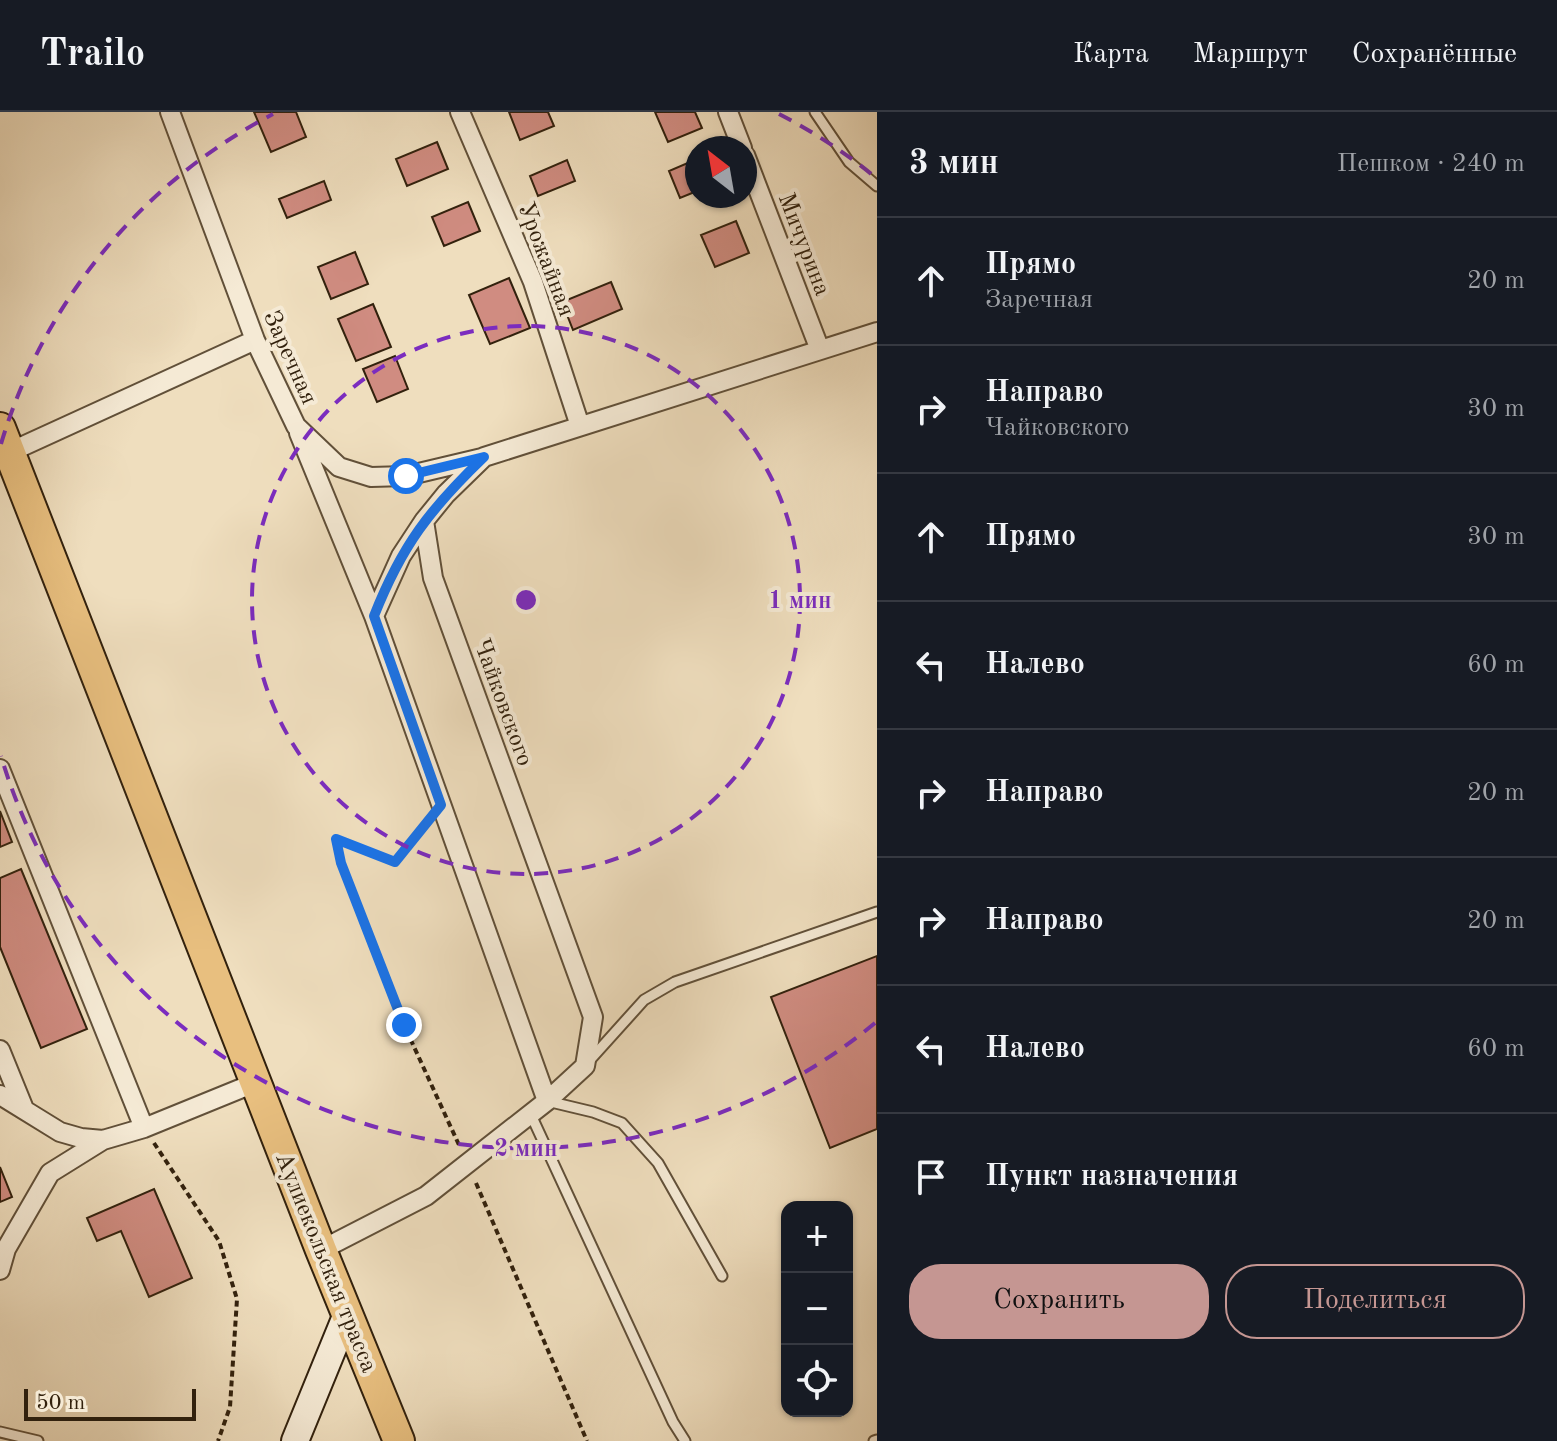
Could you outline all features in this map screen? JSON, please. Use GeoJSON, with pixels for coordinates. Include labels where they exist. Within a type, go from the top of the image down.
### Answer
{"type":"FeatureCollection","features":[{"type":"Feature","properties":{"kind":"highway","name":"Аулиекольская трасса"},"geometry":{"type":"LineString","coordinates":[[5,440],[321,1250],[399,1441]]}},
{"type":"Feature","properties":{"kind":"main road"},"geometry":{"type":"LineString","coordinates":[[295,1441],[347,1314]]}},
{"type":"Feature","properties":{"kind":"street","name":"Заречная"},"geometry":{"type":"LineString","coordinates":[[170,112],[255,340],[296,426],[339,467],[371,477],[406,476],[484,457]]}},
{"type":"Feature","properties":{"kind":"street","name":"Урожайная"},"geometry":{"type":"LineString","coordinates":[[460,112],[533,282],[580,426]]}},
{"type":"Feature","properties":{"kind":"street"},"geometry":{"type":"LineString","coordinates":[[728,112],[737,136]]}},
{"type":"Feature","properties":{"kind":"street","name":"Мичурина"},"geometry":{"type":"LineString","coordinates":[[757,186],[820,350]]}},
{"type":"Feature","properties":{"kind":"street"},"geometry":{"type":"LineString","coordinates":[[374,616],[401,556],[424,521],[446,494],[484,457],[877,332]]}},
{"type":"Feature","properties":{"kind":"street"},"geometry":{"type":"LineString","coordinates":[[5,440],[255,340]]}},
{"type":"Feature","properties":{"kind":"street"},"geometry":{"type":"LineString","coordinates":[[296,426],[374,616],[547,1101]]}},
{"type":"Feature","properties":{"kind":"street","name":"Чайковского"},"geometry":{"type":"LineString","coordinates":[[424,521],[433,578],[593,1017],[585,1066]]}},
{"type":"Feature","properties":{"kind":"street"},"geometry":{"type":"LineString","coordinates":[[0,769],[144,1128]]}},
{"type":"Feature","properties":{"kind":"street"},"geometry":{"type":"LineString","coordinates":[[0,1050],[24,1109]]}},
{"type":"Feature","properties":{"kind":"street"},"geometry":{"type":"LineString","coordinates":[[321,1250],[426,1196],[531,1115],[585,1066]]}},
{"type":"Feature","properties":{"kind":"street"},"geometry":{"type":"LineString","coordinates":[[0,1270],[6,1249],[50,1173],[103,1140],[144,1128],[257,1082]]}},
{"type":"Feature","properties":{"kind":"street"},"geometry":{"type":"LineString","coordinates":[[0,1095],[60,1132],[103,1140]]}},
{"type":"Feature","properties":{"kind":"lane"},"geometry":{"type":"LineString","coordinates":[[815,112],[849,162],[877,186]]}},
{"type":"Feature","properties":{"kind":"lane"},"geometry":{"type":"LineString","coordinates":[[585,1066],[644,1000],[675,982],[877,912]]}},
{"type":"Feature","properties":{"kind":"lane"},"geometry":{"type":"LineString","coordinates":[[547,1101],[622,1123],[658,1163],[722,1276]]}},
{"type":"Feature","properties":{"kind":"lane"},"geometry":{"type":"LineString","coordinates":[[531,1115],[673,1422],[685,1441]]}},
{"type":"Feature","properties":{"kind":"lane"},"geometry":{"type":"LineString","coordinates":[[0,1432],[38,1441]]}},
{"type":"Feature","properties":{"kind":"path"},"geometry":{"type":"LineString","coordinates":[[441,805],[395,862],[336,839],[341,863],[404,1025],[587,1441]]}},
{"type":"Feature","properties":{"kind":"path"},"geometry":{"type":"LineString","coordinates":[[144,1128],[219,1241],[237,1299],[230,1407],[218,1441]]}},
{"type":"Feature","properties":{"kind":"building"},"geometry":{"type":"Polygon","coordinates":[[[254,112],[296,112],[306,137],[271,152],[254,112]]]}},
{"type":"Feature","properties":{"kind":"building"},"geometry":{"type":"Polygon","coordinates":[[[509,112],[548,112],[554,126],[520,140],[509,112]]]}},
{"type":"Feature","properties":{"kind":"building"},"geometry":{"type":"Polygon","coordinates":[[[655,112],[695,112],[702,128],[668,142],[655,112]]]}},
{"type":"Feature","properties":{"kind":"building"},"geometry":{"type":"Polygon","coordinates":[[[437,142],[448,169],[407,186],[396,159],[437,142]]]}},
{"type":"Feature","properties":{"kind":"building"},"geometry":{"type":"Polygon","coordinates":[[[567,160],[575,181],[538,196],[530,176],[567,160]]]}},
{"type":"Feature","properties":{"kind":"building"},"geometry":{"type":"Polygon","coordinates":[[[685,164],[685,196],[680,198],[669,171],[685,164]]]}},
{"type":"Feature","properties":{"kind":"building"},"geometry":{"type":"Polygon","coordinates":[[[324,181],[331,200],[287,218],[279,199],[324,181]]]}},
{"type":"Feature","properties":{"kind":"building"},"geometry":{"type":"Polygon","coordinates":[[[468,202],[480,231],[444,246],[432,217],[468,202]]]}},
{"type":"Feature","properties":{"kind":"building"},"geometry":{"type":"Polygon","coordinates":[[[736,221],[749,253],[715,267],[701,235],[736,221]]]}},
{"type":"Feature","properties":{"kind":"building"},"geometry":{"type":"Polygon","coordinates":[[[355,252],[368,284],[331,299],[318,267],[355,252]]]}},
{"type":"Feature","properties":{"kind":"building"},"geometry":{"type":"Polygon","coordinates":[[[509,278],[530,328],[490,344],[469,295],[509,278]]]}},
{"type":"Feature","properties":{"kind":"building"},"geometry":{"type":"Polygon","coordinates":[[[611,282],[622,309],[573,330],[562,302],[611,282]]]}},
{"type":"Feature","properties":{"kind":"building"},"geometry":{"type":"Polygon","coordinates":[[[373,304],[391,347],[356,361],[338,319],[373,304]]]}},
{"type":"Feature","properties":{"kind":"building"},"geometry":{"type":"Polygon","coordinates":[[[395,356],[408,389],[377,402],[363,369],[395,356]]]}},
{"type":"Feature","properties":{"kind":"building"},"geometry":{"type":"Polygon","coordinates":[[[0,811],[12,842],[0,847],[0,811]]]}},
{"type":"Feature","properties":{"kind":"building"},"geometry":{"type":"Polygon","coordinates":[[[21,869],[87,1029],[41,1048],[0,947],[0,878],[21,869]]]}},
{"type":"Feature","properties":{"kind":"building"},"geometry":{"type":"Polygon","coordinates":[[[877,956],[877,1129],[830,1148],[771,997],[877,956]]]}},
{"type":"Feature","properties":{"kind":"building"},"geometry":{"type":"Polygon","coordinates":[[[0,1167],[12,1197],[0,1202],[0,1167]]]}},
{"type":"Feature","properties":{"kind":"building"},"geometry":{"type":"Polygon","coordinates":[[[154,1189],[192,1278],[149,1297],[121,1231],[97,1241],[87,1218],[154,1189]]]}},
{"type":"Feature","properties":{"kind":"route"},"geometry":{"type":"LineString","coordinates":[[404,1025],[341,863],[336,839],[395,862],[441,805],[374,616],[401,556],[424,521],[446,494],[484,457],[406,476]]}}]}
